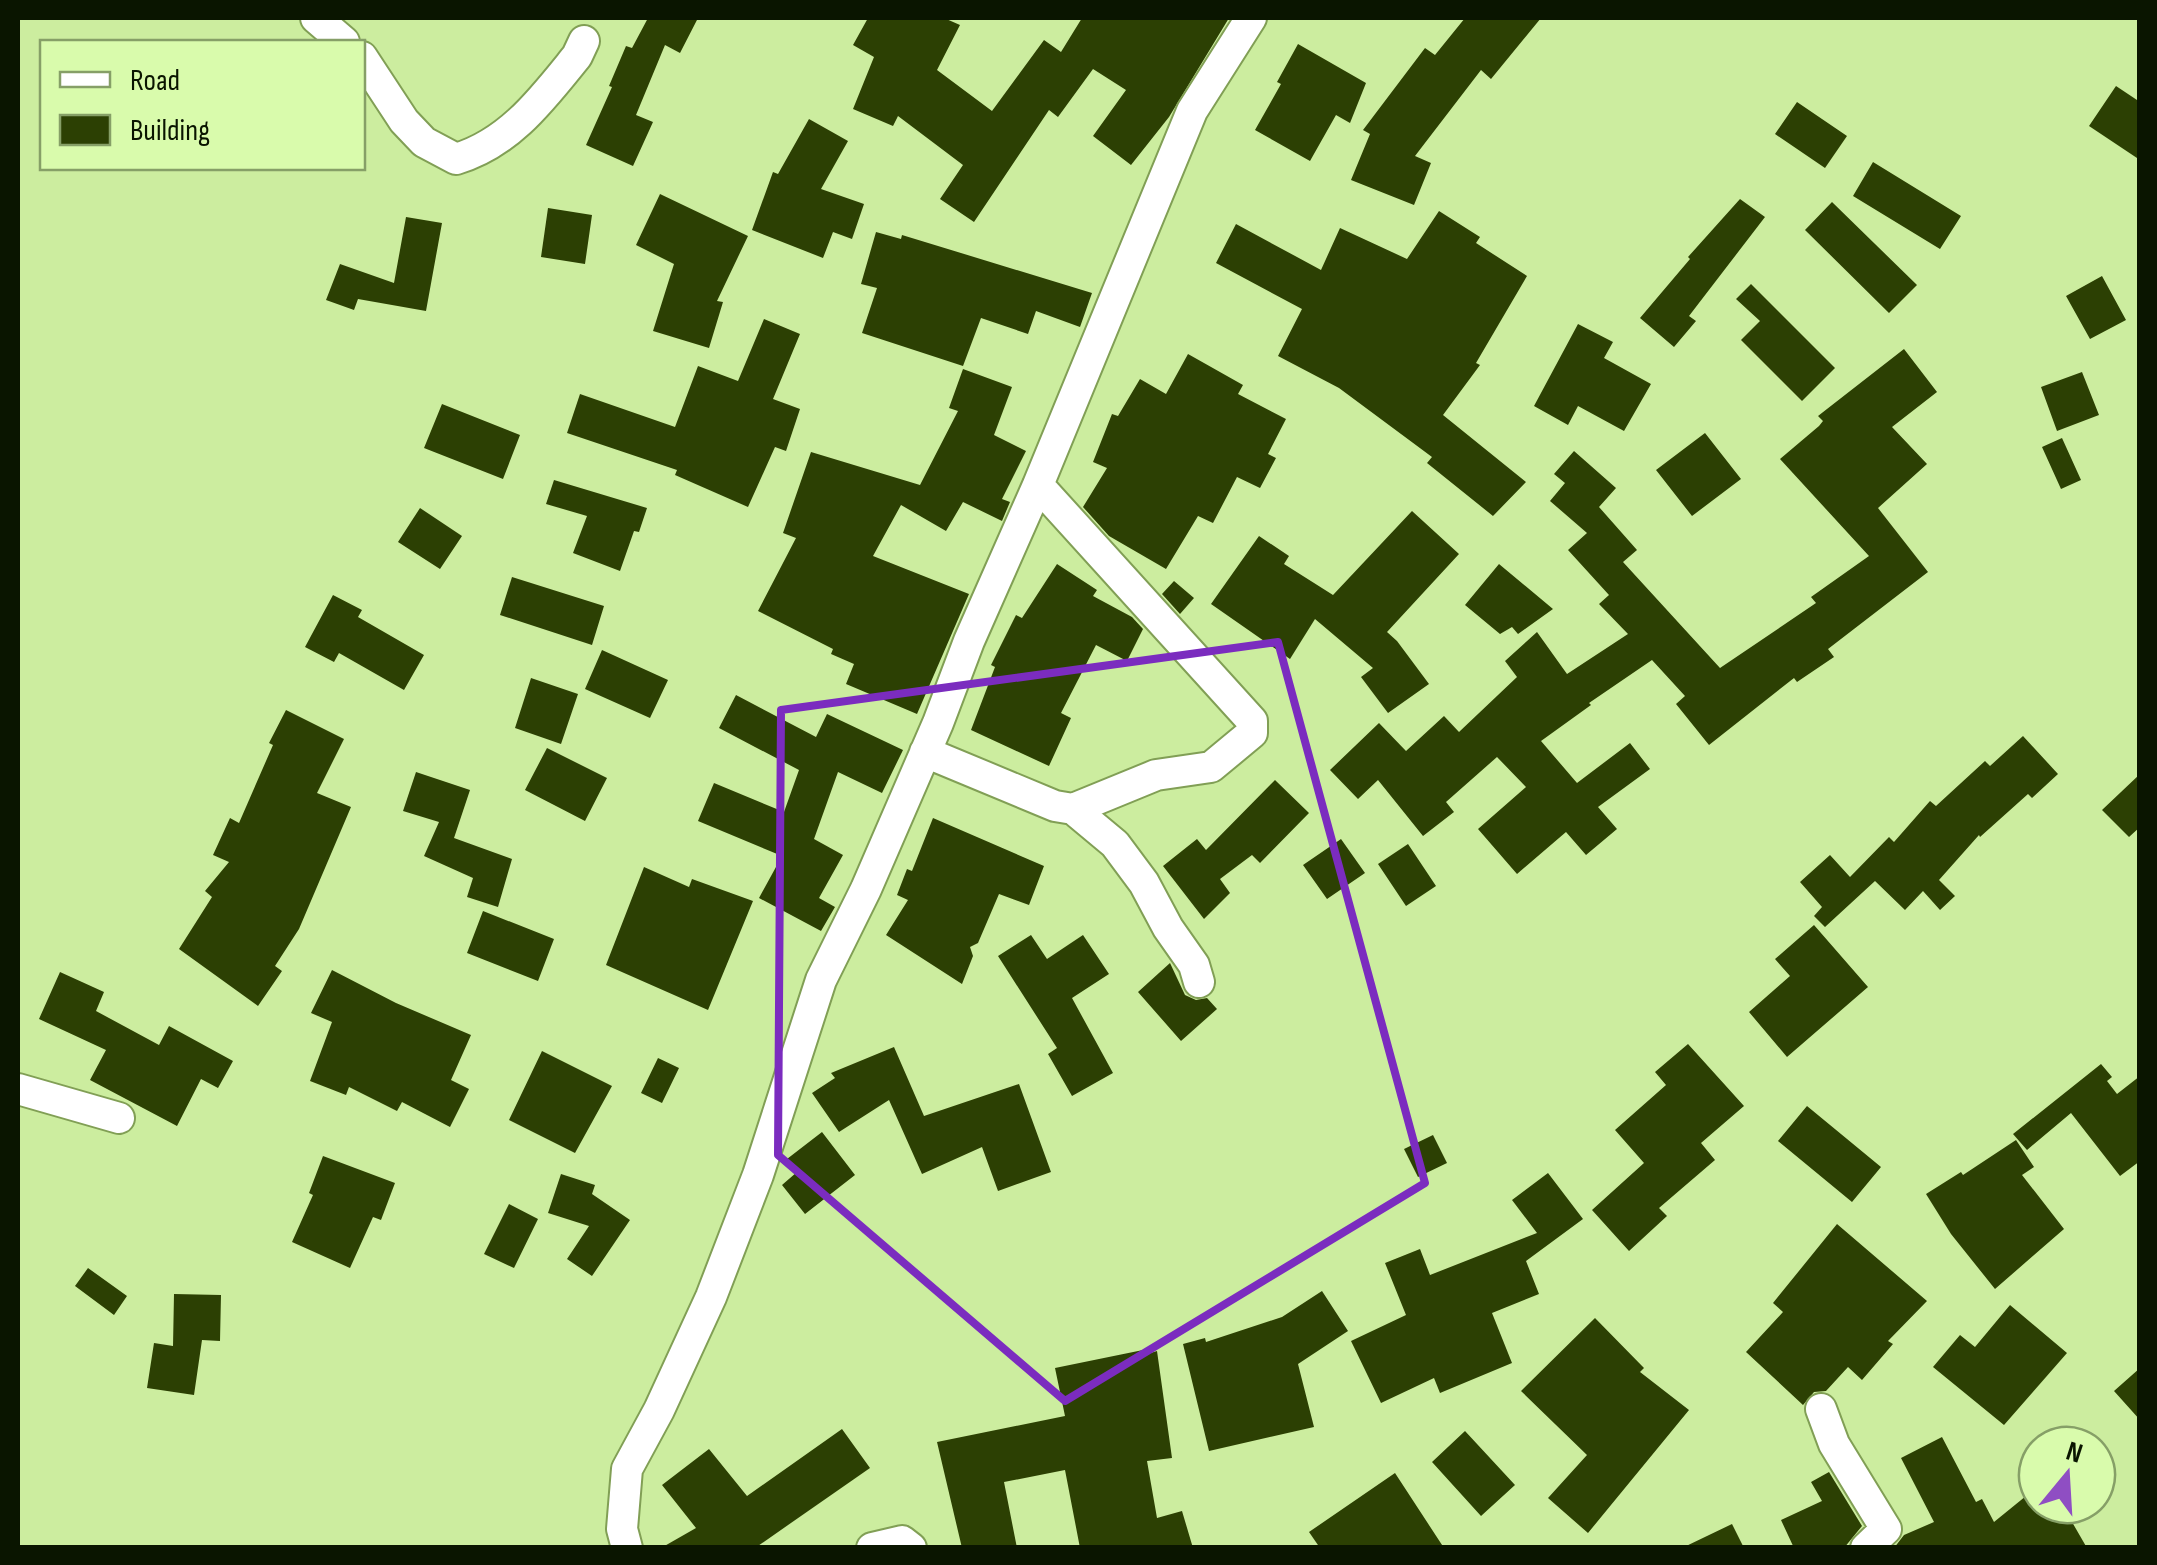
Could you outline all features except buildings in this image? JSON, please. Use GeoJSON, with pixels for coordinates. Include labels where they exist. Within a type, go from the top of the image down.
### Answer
{"type":"FeatureCollection","features":[{"type":"Feature","properties":{"kind":"street"},"geometry":{"type":"LineString","coordinates":[[316,18],[342,40]]}},
{"type":"Feature","properties":{"kind":"street"},"geometry":{"type":"LineString","coordinates":[[627,1548],[622,1529],[627,1469],[659,1410],[711,1296],[758,1175],[821,980],[926,752],[1192,111],[1252,18]]}},
{"type":"Feature","properties":{"kind":"street"},"geometry":{"type":"LineString","coordinates":[[365,61],[404,121],[424,142],[456,160],[481,152],[514,129],[577,56],[584,41]]}},
{"type":"Feature","properties":{"kind":"street"},"geometry":{"type":"LineString","coordinates":[[1038,485],[1252,722],[1247,740],[1211,768],[1156,775],[1073,809]]}},
{"type":"Feature","properties":{"kind":"street"},"geometry":{"type":"LineString","coordinates":[[926,752],[1055,806],[1073,809],[1115,844],[1194,965],[1199,982]]}},
{"type":"Feature","properties":{"kind":"street"},"geometry":{"type":"LineString","coordinates":[[18,1089],[118,1118]]}},
{"type":"Feature","properties":{"kind":"street"},"geometry":{"type":"LineString","coordinates":[[1821,1408],[1834,1444],[1886,1528],[1866,1548]]}},
{"type":"Feature","properties":{"kind":"street"},"geometry":{"type":"LineString","coordinates":[[872,1548],[902,1541],[911,1548]]}},
{"type":"Feature","properties":{"kind":"highlighted area"},"geometry":{"type":"Polygon","coordinates":[[[1278,642],[1425,1183],[1065,1401],[778,1155],[781,710],[1278,642]]]}}]}
